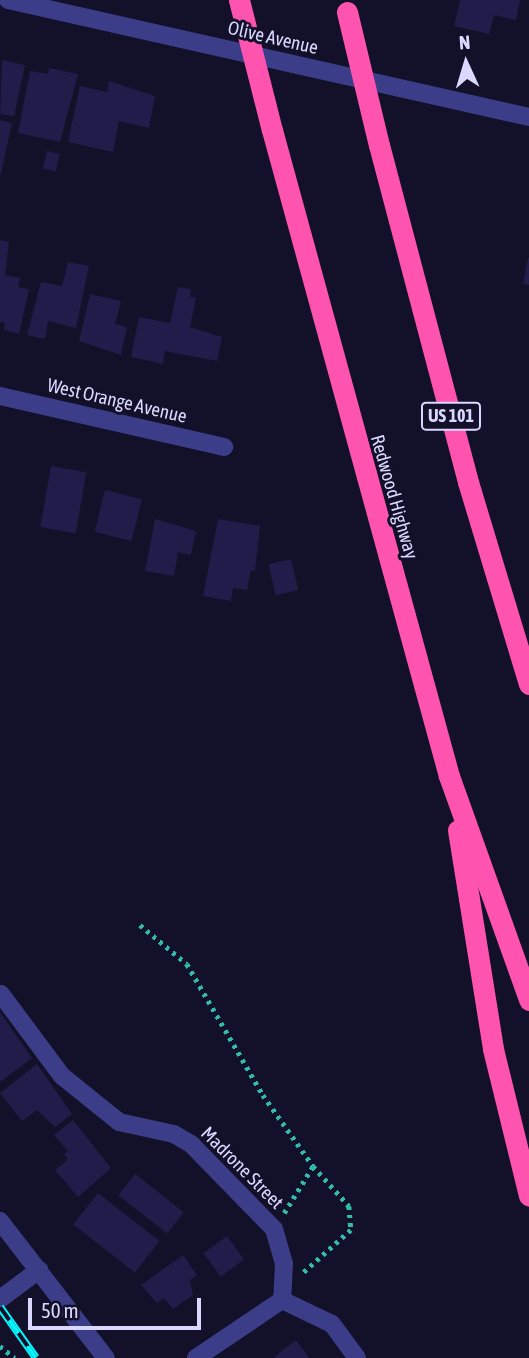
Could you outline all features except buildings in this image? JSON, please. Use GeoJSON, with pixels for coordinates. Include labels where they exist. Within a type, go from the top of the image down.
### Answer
{"type":"FeatureCollection","features":[{"type":"Feature","properties":{"kind":"highway","name":"Redwood Highway"},"geometry":{"type":"LineString","coordinates":[[239,0],[272,130],[449,776],[529,1000]]}},
{"type":"Feature","properties":{"kind":"highway","name":"US 101"},"geometry":{"type":"LineString","coordinates":[[345,6],[468,482],[529,684]]}},
{"type":"Feature","properties":{"kind":"highway"},"geometry":{"type":"LineString","coordinates":[[449,776],[493,1049],[529,1196]]}},
{"type":"Feature","properties":{"kind":"street","name":"Olive Avenue"},"geometry":{"type":"LineString","coordinates":[[8,0],[54,4],[529,117]]}},
{"type":"Feature","properties":{"kind":"street","name":"West Orange Avenue"},"geometry":{"type":"LineString","coordinates":[[0,396],[224,447]]}},
{"type":"Feature","properties":{"kind":"street","name":"Madrone Street"},"geometry":{"type":"LineString","coordinates":[[1,994],[62,1076],[78,1091],[119,1122],[174,1134],[192,1144],[270,1225],[284,1264],[283,1291]]}},
{"type":"Feature","properties":{"kind":"street"},"geometry":{"type":"LineString","coordinates":[[0,1221],[107,1358]]}},
{"type":"Feature","properties":{"kind":"street"},"geometry":{"type":"LineString","coordinates":[[0,1299],[39,1270]]}},
{"type":"Feature","properties":{"kind":"street"},"geometry":{"type":"LineString","coordinates":[[196,1358],[283,1291],[332,1324],[357,1358]]}},
{"type":"Feature","properties":{"kind":"path"},"geometry":{"type":"LineString","coordinates":[[140,925],[187,964],[263,1095],[313,1166],[349,1206],[351,1230],[283,1291]]}},
{"type":"Feature","properties":{"kind":"path"},"geometry":{"type":"LineString","coordinates":[[270,1225],[296,1198],[313,1166]]}},
{"type":"Feature","properties":{"kind":"path"},"geometry":{"type":"LineString","coordinates":[[0,1346],[15,1358]]}},
{"type":"Feature","properties":{"kind":"railway"},"geometry":{"type":"LineString","coordinates":[[0,1307],[36,1358]]}}]}
